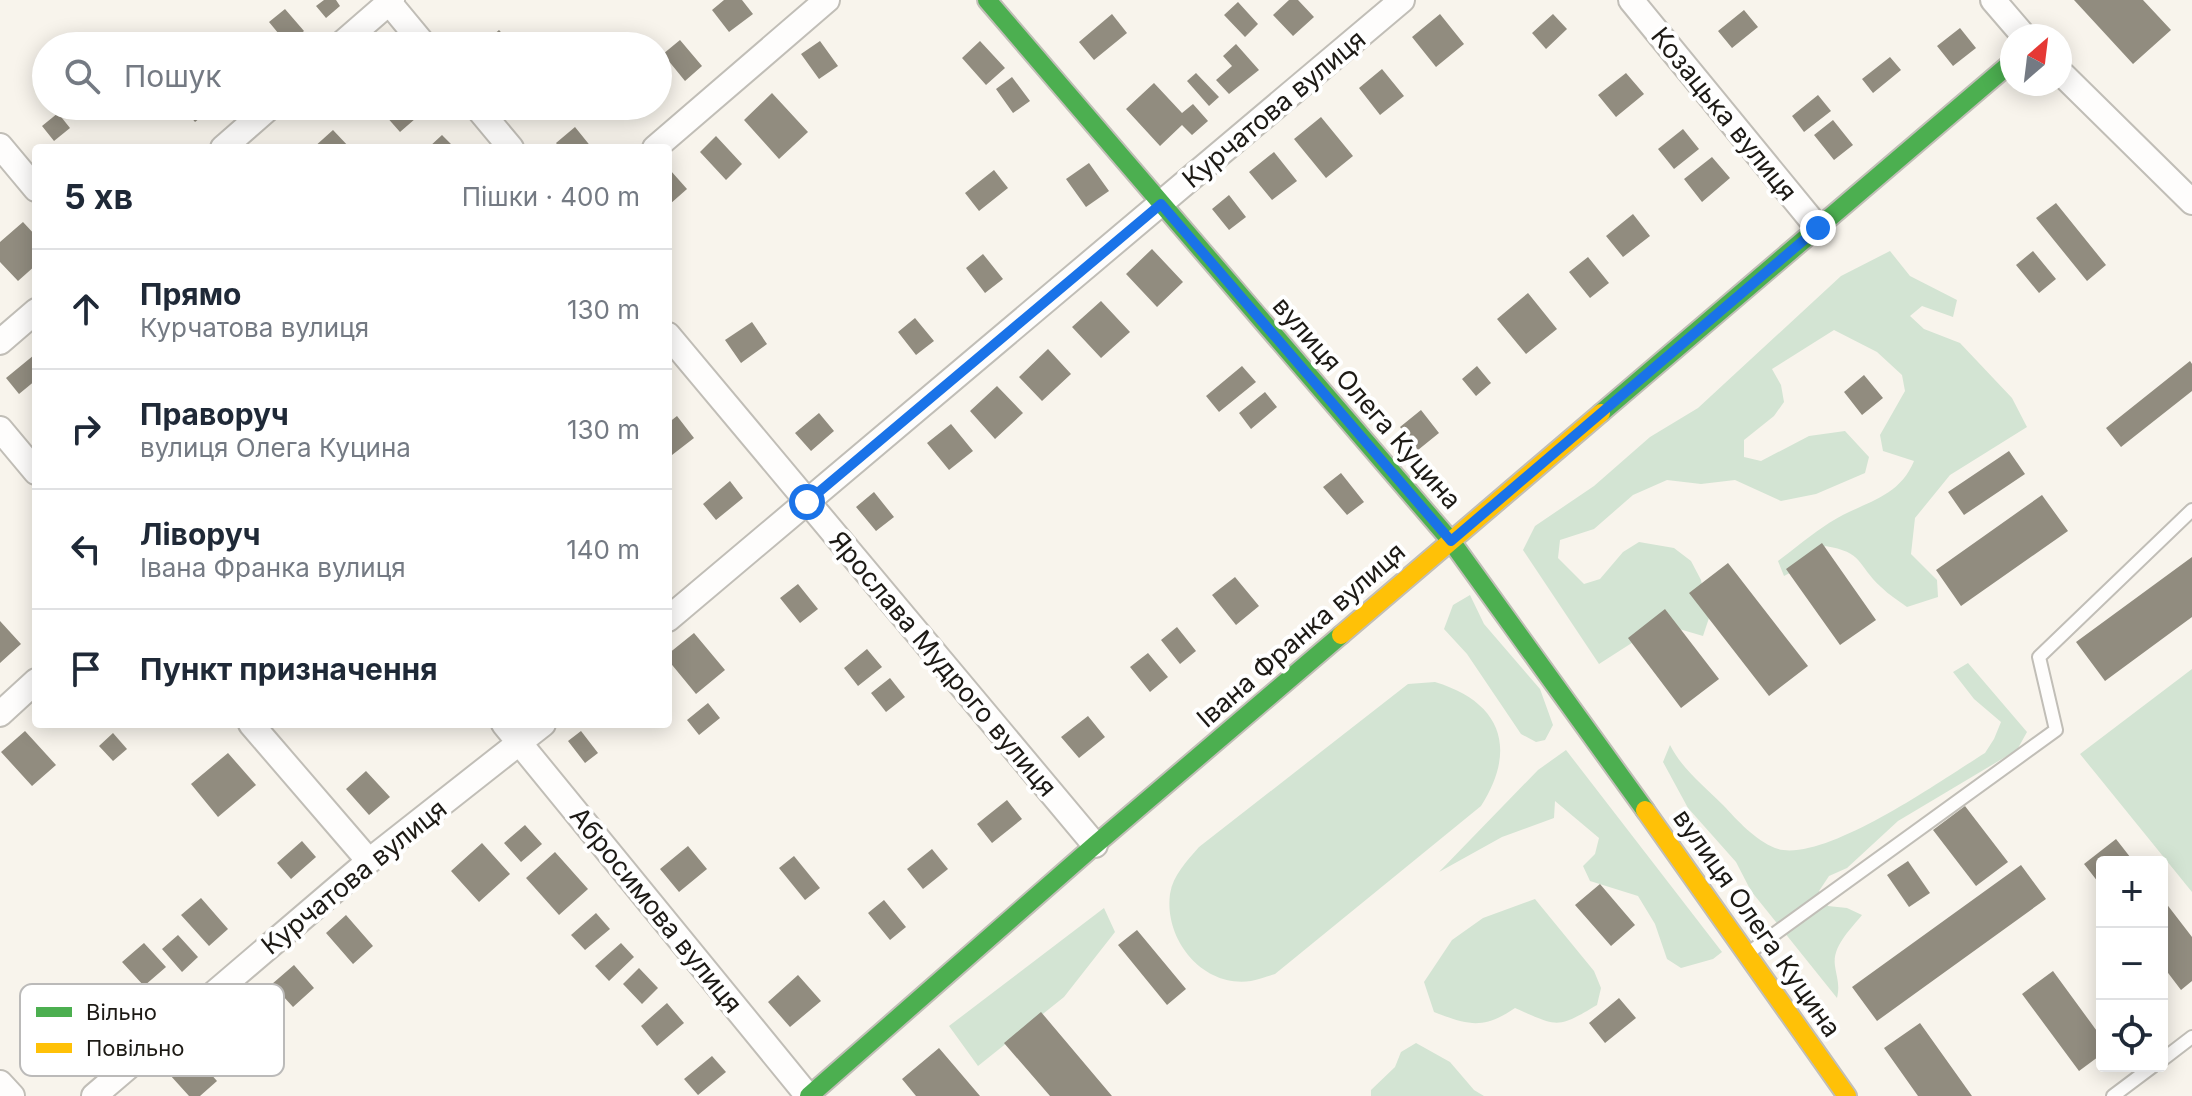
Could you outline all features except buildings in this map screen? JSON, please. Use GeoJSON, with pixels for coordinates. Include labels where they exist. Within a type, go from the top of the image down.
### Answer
{"type":"FeatureCollection","features":[{"type":"Feature","properties":{"kind":"street"},"geometry":{"type":"LineString","coordinates":[[660,144],[827,0]]}},
{"type":"Feature","properties":{"kind":"street","name":"вулиця Олега Куцина"},"geometry":{"type":"LineString","coordinates":[[987,0],[1451,541],[1748,953],[1847,1096]]}},
{"type":"Feature","properties":{"kind":"street","name":"Курчатова вулиця"},"geometry":{"type":"LineString","coordinates":[[672,616],[1402,0]]}},
{"type":"Feature","properties":{"kind":"street","name":"Козацька вулиця"},"geometry":{"type":"LineString","coordinates":[[1631,0],[1818,228]]}},
{"type":"Feature","properties":{"kind":"street"},"geometry":{"type":"LineString","coordinates":[[1993,0],[2014,24]]}},
{"type":"Feature","properties":{"kind":"street"},"geometry":{"type":"LineString","coordinates":[[355,32],[389,1],[414,32]]}},
{"type":"Feature","properties":{"kind":"street","name":"Івана Франка вулиця"},"geometry":{"type":"LineString","coordinates":[[809,1096],[1095,845],[2000,72]]}},
{"type":"Feature","properties":{"kind":"street"},"geometry":{"type":"LineString","coordinates":[[2072,84],[2192,202]]}},
{"type":"Feature","properties":{"kind":"street"},"geometry":{"type":"LineString","coordinates":[[228,144],[255,120]]}},
{"type":"Feature","properties":{"kind":"street"},"geometry":{"type":"LineString","coordinates":[[488,120],[508,144]]}},
{"type":"Feature","properties":{"kind":"street"},"geometry":{"type":"LineString","coordinates":[[0,146],[32,184]]}},
{"type":"Feature","properties":{"kind":"street"},"geometry":{"type":"LineString","coordinates":[[0,342],[32,314]]}},
{"type":"Feature","properties":{"kind":"street","name":"Ярослава Мудрого вулиця"},"geometry":{"type":"LineString","coordinates":[[672,340],[1095,845]]}},
{"type":"Feature","properties":{"kind":"street"},"geometry":{"type":"LineString","coordinates":[[0,429],[32,467]]}},
{"type":"Feature","properties":{"kind":"street"},"geometry":{"type":"LineString","coordinates":[[0,714],[32,685]]}},
{"type":"Feature","properties":{"kind":"street"},"geometry":{"type":"LineString","coordinates":[[254,728],[369,861]]}},
{"type":"Feature","properties":{"kind":"street","name":"Абросимова вулиця"},"geometry":{"type":"LineString","coordinates":[[507,728],[809,1096]]}},
{"type":"Feature","properties":{"kind":"street","name":"Курчатова вулиця"},"geometry":{"type":"LineString","coordinates":[[225,984],[369,861],[538,728]]}},
{"type":"Feature","properties":{"kind":"street","name":"Курчатова вулиця"},"geometry":{"type":"LineString","coordinates":[[94,1096],[117,1076]]}},
{"type":"Feature","properties":{"kind":"street"},"geometry":{"type":"LineString","coordinates":[[0,1083],[12,1096]]}},
{"type":"Feature","properties":{"kind":"lane"},"geometry":{"type":"LineString","coordinates":[[1748,953],[2056,730],[2039,657],[2192,510]]}},
{"type":"Feature","properties":{"kind":"lane"},"geometry":{"type":"LineString","coordinates":[[2168,1055],[2192,1037]]}},
{"type":"Feature","properties":{"kind":"lane"},"geometry":{"type":"LineString","coordinates":[[2113,1096],[2145,1072]]}},
{"type":"Feature","properties":{"kind":"green space"},"geometry":{"type":"Polygon","coordinates":[[[1890,251],[1910,276],[1957,300],[1953,317],[1922,306],[1910,316],[1924,329],[1960,343],[2012,398],[2027,427],[1950,475],[1915,518],[1911,554],[1937,580],[1938,597],[1907,607],[1881,587],[1854,556],[1825,546],[1815,560],[1784,576],[1778,561],[1829,523],[1889,492],[1907,474],[1914,461],[1883,451],[1880,435],[1905,391],[1902,375],[1877,352],[1834,330],[1772,369],[1781,385],[1784,402],[1774,416],[1744,440],[1744,457],[1761,461],[1809,436],[1845,431],[1869,457],[1865,473],[1816,494],[1781,501],[1735,480],[1701,484],[1667,480],[1633,495],[1594,529],[1560,540],[1558,558],[1584,584],[1600,579],[1623,552],[1639,542],[1674,548],[1691,561],[1701,580],[1709,618],[1703,636],[1669,626],[1652,630],[1599,664],[1523,550],[1535,526],[1594,486],[1650,437],[1698,408],[1841,276],[1890,251]]]}},
{"type":"Feature","properties":{"kind":"green space"},"geometry":{"type":"Polygon","coordinates":[[[1470,595],[1484,624],[1540,689],[1553,725],[1545,740],[1536,742],[1521,734],[1467,654],[1444,629],[1453,605],[1470,595]]]}},
{"type":"Feature","properties":{"kind":"green space"},"geometry":{"type":"Polygon","coordinates":[[[1968,663],[2027,732],[2017,750],[1898,821],[1847,868],[1829,876],[1819,891],[1828,906],[1847,908],[1862,915],[1836,952],[1837,998],[1751,891],[1736,862],[1688,808],[1663,762],[1670,745],[1694,777],[1747,829],[1775,848],[1796,850],[1821,844],[1882,817],[1985,753],[2001,722],[1974,699],[1953,672],[1968,663]]]}},
{"type":"Feature","properties":{"kind":"green space"},"geometry":{"type":"Polygon","coordinates":[[[2192,669],[2192,892],[2168,862],[2168,856],[2163,856],[2080,754],[2192,669]]]}},
{"type":"Feature","properties":{"kind":"green space"},"geometry":{"type":"Polygon","coordinates":[[[1435,682],[1475,702],[1497,730],[1499,765],[1481,806],[1275,974],[1251,981],[1233,981],[1203,969],[1180,944],[1170,911],[1172,887],[1185,863],[1199,847],[1408,684],[1435,682]]]}},
{"type":"Feature","properties":{"kind":"green space"},"geometry":{"type":"Polygon","coordinates":[[[1566,750],[1722,952],[1713,959],[1681,968],[1667,959],[1655,924],[1638,896],[1590,881],[1583,866],[1595,854],[1599,838],[1555,801],[1554,818],[1502,837],[1439,872],[1538,770],[1566,750]]]}},
{"type":"Feature","properties":{"kind":"green space"},"geometry":{"type":"Polygon","coordinates":[[[1535,899],[1594,971],[1601,988],[1597,1005],[1557,1023],[1515,1008],[1494,1020],[1475,1023],[1434,1012],[1424,982],[1452,940],[1483,918],[1535,899]]]}},
{"type":"Feature","properties":{"kind":"green space"},"geometry":{"type":"Polygon","coordinates":[[[1104,908],[1115,932],[1064,997],[978,1066],[949,1026],[1104,908]]]}},
{"type":"Feature","properties":{"kind":"green space"},"geometry":{"type":"Polygon","coordinates":[[[1416,1043],[1450,1062],[1474,1090],[1484,1096],[1371,1096],[1371,1090],[1395,1067],[1401,1052],[1416,1043]]]}},
{"type":"Feature","properties":{"kind":"traffic: fast"},"geometry":{"type":"LineString","coordinates":[[987,0],[1451,541],[1645,810]]}},
{"type":"Feature","properties":{"kind":"traffic: fast"},"geometry":{"type":"LineString","coordinates":[[1601,413],[2000,72]]}},
{"type":"Feature","properties":{"kind":"traffic: fast"},"geometry":{"type":"LineString","coordinates":[[809,1096],[1341,635]]}},
{"type":"Feature","properties":{"kind":"traffic: slow"},"geometry":{"type":"LineString","coordinates":[[1341,635],[1601,413]]}},
{"type":"Feature","properties":{"kind":"traffic: slow"},"geometry":{"type":"LineString","coordinates":[[1645,810],[1847,1096]]}},
{"type":"Feature","properties":{"kind":"route"},"geometry":{"type":"LineString","coordinates":[[807,502],[1161,204],[1451,541],[1818,228]]}}]}
